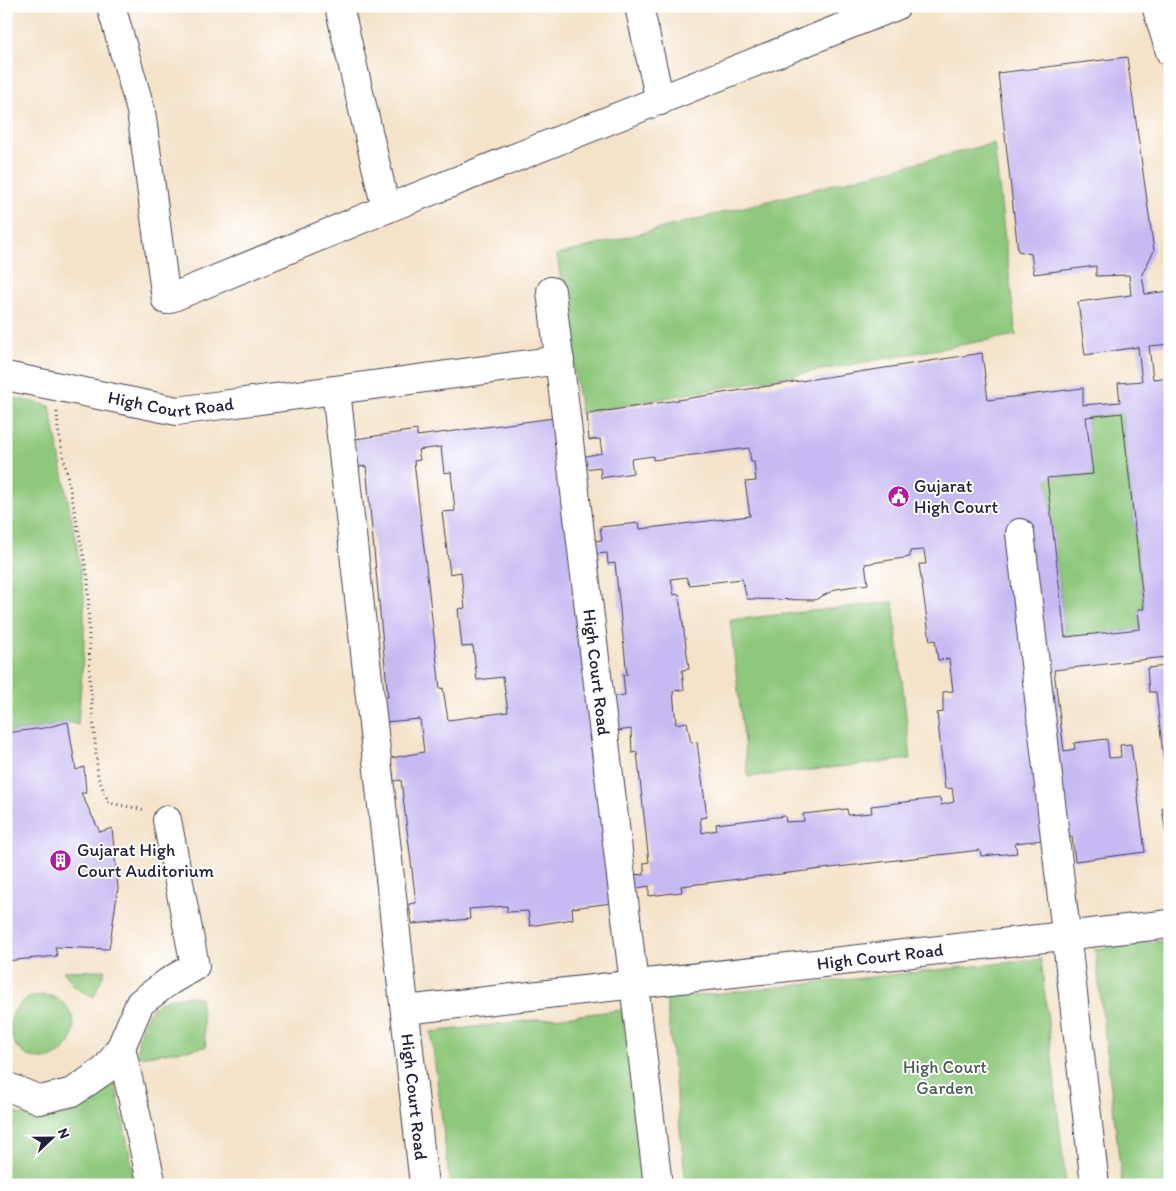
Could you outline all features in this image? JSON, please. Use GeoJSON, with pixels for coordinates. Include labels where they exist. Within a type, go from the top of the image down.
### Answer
{"type":"FeatureCollection","features":[{"type":"Feature","properties":{"kind":"street"},"geometry":{"type":"LineString","coordinates":[[111,6],[141,111],[166,300],[386,209],[896,6]]}},
{"type":"Feature","properties":{"kind":"street"},"geometry":{"type":"LineString","coordinates":[[339,6],[386,209]]}},
{"type":"Feature","properties":{"kind":"street"},"geometry":{"type":"LineString","coordinates":[[639,6],[660,101]]}},
{"type":"Feature","properties":{"kind":"street"},"geometry":{"type":"LineString","coordinates":[[1156,6],[1170,52]]}},
{"type":"Feature","properties":{"kind":"street","name":"High Court Road"},"geometry":{"type":"LineString","coordinates":[[551,291],[658,1185]]}},
{"type":"Feature","properties":{"kind":"street","name":"High Court Road"},"geometry":{"type":"LineString","coordinates":[[6,376],[177,411],[560,360]]}},
{"type":"Feature","properties":{"kind":"street","name":"High Court Road"},"geometry":{"type":"LineString","coordinates":[[336,390],[424,1185]]}},
{"type":"Feature","properties":{"kind":"street"},"geometry":{"type":"LineString","coordinates":[[1020,533],[1095,1185]]}},
{"type":"Feature","properties":{"kind":"street"},"geometry":{"type":"LineString","coordinates":[[6,1086],[40,1100],[73,1092],[106,1069],[122,1047],[140,1003],[168,982],[195,966],[167,820]]}},
{"type":"Feature","properties":{"kind":"street","name":"High Court Road"},"geometry":{"type":"LineString","coordinates":[[405,1010],[1170,924]]}},
{"type":"Feature","properties":{"kind":"street"},"geometry":{"type":"LineString","coordinates":[[122,1047],[152,1185]]}},
{"type":"Feature","properties":{"kind":"path"},"geometry":{"type":"LineString","coordinates":[[56,405],[58,429],[88,578],[90,682],[98,777],[109,803],[142,808],[167,820]]}},
{"type":"Feature","properties":{"kind":"green space"},"geometry":{"type":"Polygon","coordinates":[[[994,143],[1016,335],[581,413],[557,255],[994,143]]]}},
{"type":"Feature","properties":{"kind":"green space"},"geometry":{"type":"Polygon","coordinates":[[[6,396],[50,406],[76,542],[84,596],[84,645],[78,725],[68,722],[44,728],[6,733],[6,396]]]}},
{"type":"Feature","properties":{"kind":"green space"},"geometry":{"type":"Polygon","coordinates":[[[1122,413],[1144,609],[1138,609],[1140,629],[1065,637],[1047,478],[1092,474],[1086,417],[1122,413]]]}},
{"type":"Feature","properties":{"kind":"green space"},"geometry":{"type":"Polygon","coordinates":[[[893,602],[911,759],[748,777],[730,620],[893,602]]]}},
{"type":"Feature","properties":{"kind":"green space"},"geometry":{"type":"Polygon","coordinates":[[[1170,940],[1170,1185],[1122,1185],[1095,949],[1170,940]]]}},
{"type":"Feature","properties":{"kind":"green space","name":"High Court Garden"},"geometry":{"type":"Polygon","coordinates":[[[1041,959],[1066,1185],[686,1185],[666,999],[1041,959]]]}},
{"type":"Feature","properties":{"kind":"green space"},"geometry":{"type":"Polygon","coordinates":[[[105,970],[94,997],[76,988],[63,971],[105,970]]]}},
{"type":"Feature","properties":{"kind":"green space"},"geometry":{"type":"Polygon","coordinates":[[[42,995],[54,997],[65,1004],[72,1015],[74,1027],[72,1039],[65,1050],[54,1057],[42,1059],[30,1057],[19,1050],[12,1039],[10,1027],[12,1015],[19,1004],[30,997],[42,995]]]}},
{"type":"Feature","properties":{"kind":"green space"},"geometry":{"type":"Polygon","coordinates":[[[200,997],[206,1047],[139,1057],[138,1041],[142,1026],[145,1018],[155,1006],[162,1001],[172,998],[200,997]]]}},
{"type":"Feature","properties":{"kind":"green space"},"geometry":{"type":"Polygon","coordinates":[[[622,1010],[643,1185],[450,1185],[431,1032],[622,1010]]]}},
{"type":"Feature","properties":{"kind":"green space"},"geometry":{"type":"Polygon","coordinates":[[[115,1083],[136,1185],[6,1185],[6,1109],[34,1117],[63,1116],[86,1106],[115,1083]]]}},
{"type":"Feature","properties":{"kind":"building","name":"Gujarat High Court"},"geometry":{"type":"Polygon","coordinates":[[[1127,57],[1154,251],[1142,274],[1145,294],[1170,291],[1170,344],[1149,346],[1153,379],[1170,377],[1170,800],[1168,800],[1156,692],[1149,692],[1147,668],[1167,666],[1166,657],[1054,670],[1064,751],[1075,749],[1074,743],[1107,739],[1109,758],[1121,757],[1120,745],[1131,744],[1145,852],[1075,861],[1072,837],[1015,843],[1017,853],[981,856],[980,850],[681,886],[682,892],[649,896],[649,886],[611,893],[612,903],[572,908],[573,919],[530,926],[528,911],[507,912],[507,906],[469,909],[470,919],[412,924],[409,904],[416,903],[401,780],[394,781],[391,758],[424,752],[420,719],[384,722],[381,697],[388,697],[366,466],[358,467],[355,439],[417,430],[417,436],[554,418],[560,461],[602,453],[600,439],[589,440],[587,414],[982,353],[988,400],[1083,388],[1083,405],[1120,402],[1118,383],[1142,381],[1138,347],[1085,355],[1078,302],[1131,295],[1129,275],[1096,276],[1096,266],[1034,274],[1031,254],[1018,251],[998,73],[1127,57]],[[1122,413],[1086,417],[1093,474],[1047,478],[1065,637],[1140,629],[1138,609],[1144,609],[1122,413]],[[441,447],[418,450],[420,460],[414,461],[440,689],[443,688],[448,720],[508,712],[503,677],[477,680],[473,646],[462,647],[458,609],[465,608],[461,572],[450,574],[442,512],[455,511],[451,472],[444,473],[441,447]],[[749,448],[653,460],[653,456],[631,459],[633,473],[601,478],[600,467],[562,472],[570,544],[602,540],[600,527],[639,523],[640,529],[750,516],[745,482],[756,481],[754,462],[751,462],[749,448]],[[924,550],[910,551],[910,557],[865,564],[868,584],[836,589],[815,600],[747,599],[742,579],[689,585],[686,577],[671,579],[674,595],[679,594],[689,669],[682,670],[684,690],[673,691],[676,724],[687,722],[691,743],[697,742],[707,817],[700,818],[702,833],[717,830],[716,824],[785,816],[786,822],[804,821],[803,814],[847,809],[848,815],[872,813],[871,806],[940,798],[941,805],[954,802],[952,788],[945,789],[937,713],[943,712],[943,692],[953,691],[949,659],[938,660],[935,640],[930,641],[919,564],[926,564],[924,550]],[[607,553],[571,557],[588,699],[625,695],[623,675],[627,675],[615,563],[608,564],[607,553]],[[631,729],[589,735],[609,872],[644,875],[644,863],[649,862],[637,752],[632,753],[631,729]]]}},
{"type":"Feature","properties":{"kind":"building","name":"Gujarat High Court Auditorium"},"geometry":{"type":"Polygon","coordinates":[[[68,722],[76,770],[84,767],[86,793],[81,793],[100,832],[112,828],[118,888],[109,949],[55,947],[57,956],[6,961],[6,733],[44,728],[68,722]]]}},
{"type":"Feature","properties":{"kind":"building"},"geometry":{"type":"Polygon","coordinates":[[[1170,807],[1170,834],[1166,835],[1162,808],[1170,807]]]}},
{"type":"Feature","properties":{"kind":"place","name":"Gujarat High Court"},"geometry":{"type":"Point","coordinates":[898,496]}},
{"type":"Feature","properties":{"kind":"place","name":"Gujarat High Court Auditorium"},"geometry":{"type":"Point","coordinates":[61,860]}}]}
